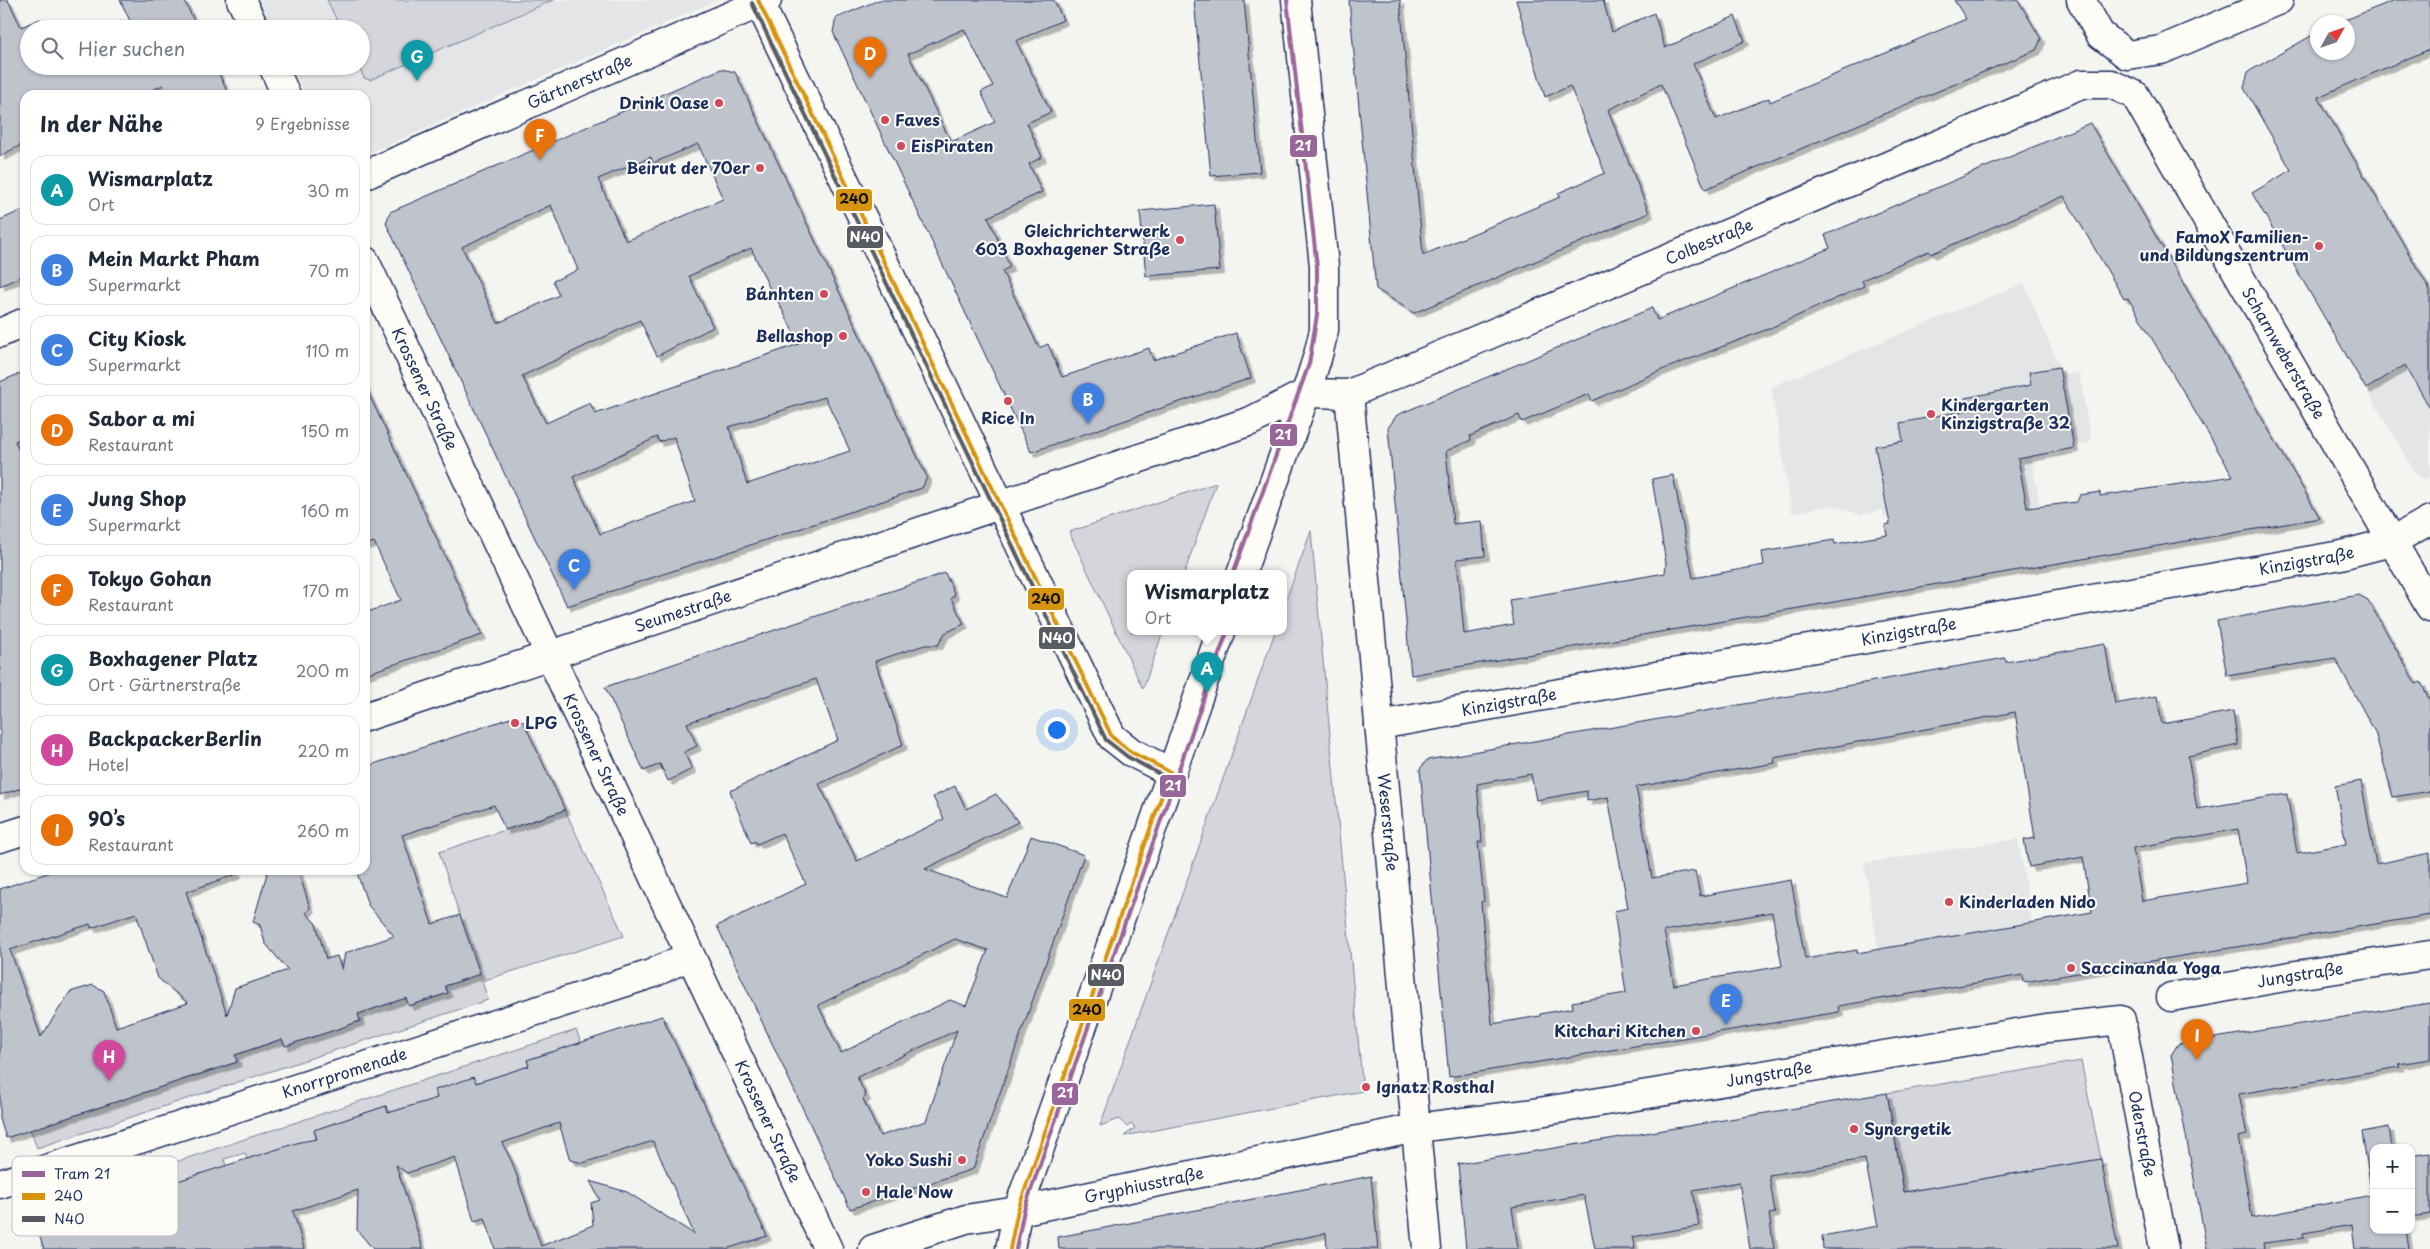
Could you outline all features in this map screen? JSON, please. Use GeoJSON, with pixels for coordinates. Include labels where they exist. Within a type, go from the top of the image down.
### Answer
{"type":"FeatureCollection","features":[{"type":"Feature","properties":{"kind":"street"},"geometry":{"type":"LineString","coordinates":[[241,0],[251,20]]}},
{"type":"Feature","properties":{"kind":"street"},"geometry":{"type":"LineString","coordinates":[[1242,570],[1306,393],[1324,330],[1324,266],[1296,0]]}},
{"type":"Feature","properties":{"kind":"street"},"geometry":{"type":"LineString","coordinates":[[2081,0],[2100,34],[2127,55],[2161,50],[2279,0]]}},
{"type":"Feature","properties":{"kind":"street"},"geometry":{"type":"LineString","coordinates":[[762,1],[999,504],[1112,737],[1131,752],[1170,772]]}},
{"type":"Feature","properties":{"kind":"street","name":"Gärtnerstraße"},"geometry":{"type":"LineString","coordinates":[[370,173],[762,1]]}},
{"type":"Feature","properties":{"kind":"street"},"geometry":{"type":"LineString","coordinates":[[277,75],[284,90]]}},
{"type":"Feature","properties":{"kind":"street","name":"Colbestraße"},"geometry":{"type":"LineString","coordinates":[[1306,393],[1349,394],[2081,84],[2111,84]]}},
{"type":"Feature","properties":{"kind":"street","name":"Scharnweberstraße"},"geometry":{"type":"LineString","coordinates":[[2111,84],[2134,95],[2430,607]]}},
{"type":"Feature","properties":{"kind":"street","name":"Krossener Straße"},"geometry":{"type":"LineString","coordinates":[[370,272],[689,956],[828,1249]]}},
{"type":"Feature","properties":{"kind":"street"},"geometry":{"type":"LineString","coordinates":[[0,333],[20,324]]}},
{"type":"Feature","properties":{"kind":"street","name":"Seumestraße"},"geometry":{"type":"LineString","coordinates":[[370,715],[1260,418],[1306,393]]}},
{"type":"Feature","properties":{"kind":"street","name":"Weserstraße"},"geometry":{"type":"LineString","coordinates":[[1349,394],[1427,1249]]}},
{"type":"Feature","properties":{"kind":"street","name":"Kinzigstraße"},"geometry":{"type":"LineString","coordinates":[[1379,725],[2341,555],[2391,542],[2430,520]]}},
{"type":"Feature","properties":{"kind":"street"},"geometry":{"type":"LineString","coordinates":[[1010,1249],[1018,1210],[1170,772],[1220,635]]}},
{"type":"Feature","properties":{"kind":"street"},"geometry":{"type":"LineString","coordinates":[[0,838],[20,832]]}},
{"type":"Feature","properties":{"kind":"street","name":"Jungstraße"},"geometry":{"type":"LineString","coordinates":[[2171,997],[2296,975],[2430,955]]}},
{"type":"Feature","properties":{"kind":"street","name":"Knorrpromenade"},"geometry":{"type":"LineString","coordinates":[[87,1156],[651,974],[689,956]]}},
{"type":"Feature","properties":{"kind":"street","name":"Jungstraße"},"geometry":{"type":"LineString","coordinates":[[1416,1128],[1536,1112],[2047,1028],[2122,1020]]}},
{"type":"Feature","properties":{"kind":"street","name":"Oderstraße"},"geometry":{"type":"LineString","coordinates":[[2122,1020],[2164,1249]]}},
{"type":"Feature","properties":{"kind":"street","name":"Gryphiusstraße"},"geometry":{"type":"LineString","coordinates":[[874,1249],[966,1219],[1416,1128]]}},
{"type":"Feature","properties":{"kind":"street","name":"Knorrpromenade"},"geometry":{"type":"LineString","coordinates":[[0,1184],[12,1180]]}},
{"type":"Feature","properties":{"kind":"shaded area"},"geometry":{"type":"Polygon","coordinates":[[[260,0],[327,0],[337,20],[269,20],[260,0]]]}},
{"type":"Feature","properties":{"kind":"shaded area"},"geometry":{"type":"Polygon","coordinates":[[[327,0],[553,0],[370,80],[364,78],[363,75],[370,75],[370,20],[337,20],[327,0]]]}},
{"type":"Feature","properties":{"kind":"shaded area"},"geometry":{"type":"Polygon","coordinates":[[[553,0],[718,0],[370,153],[370,90],[303,90],[295,75],[363,75],[364,78],[370,80],[553,0]]]}},
{"type":"Feature","properties":{"kind":"shaded area","name":"Kindergarten Kinzigstraße 32"},"geometry":{"type":"Polygon","coordinates":[[[2024,283],[2063,375],[2079,372],[2091,442],[2074,446],[2074,448],[2031,456],[2040,506],[1968,519],[1928,508],[1884,517],[1882,510],[1860,515],[1833,505],[1792,513],[1771,387],[2024,283]]]}},
{"type":"Feature","properties":{"kind":"shaded area"},"geometry":{"type":"Polygon","coordinates":[[[2364,311],[2397,370],[2407,364],[2430,408],[2430,476],[2426,479],[2417,476],[2332,330],[2364,311]]]}},
{"type":"Feature","properties":{"kind":"shaded area"},"geometry":{"type":"Polygon","coordinates":[[[1216,483],[1185,570],[1127,570],[1127,635],[1162,635],[1143,689],[1069,532],[1216,483]]]}},
{"type":"Feature","properties":{"kind":"shaded area"},"geometry":{"type":"Polygon","coordinates":[[[1311,531],[1363,1091],[1124,1136],[1135,1128],[1131,1124],[1127,1127],[1119,1119],[1100,1126],[1274,635],[1287,635],[1287,597],[1311,531]]]}},
{"type":"Feature","properties":{"kind":"shaded area"},"geometry":{"type":"Polygon","coordinates":[[[565,810],[624,936],[482,981],[488,1000],[37,1148],[30,1130],[237,1062],[235,1055],[282,1039],[285,1046],[360,1021],[358,1014],[406,998],[409,1006],[448,993],[445,986],[479,974],[439,852],[565,810]]]}},
{"type":"Feature","properties":{"kind":"shaded area","name":"Kinderladen Nido"},"geometry":{"type":"Polygon","coordinates":[[[2018,839],[2035,940],[1881,965],[1864,863],[2018,839]]]}},
{"type":"Feature","properties":{"kind":"shaded area"},"geometry":{"type":"Polygon","coordinates":[[[576,1030],[583,1048],[548,1053],[527,1060],[529,1066],[476,1083],[435,1090],[437,1098],[388,1113],[386,1106],[314,1130],[316,1139],[304,1143],[300,1142],[247,1159],[245,1153],[224,1159],[226,1166],[178,1181],[178,1161],[576,1030]]]}},
{"type":"Feature","properties":{"kind":"shaded area"},"geometry":{"type":"Polygon","coordinates":[[[2081,1061],[2101,1159],[1904,1192],[1887,1093],[2081,1061]]]}},
{"type":"Feature","properties":{"kind":"building"},"geometry":{"type":"Polygon","coordinates":[[[0,0],[8,0],[20,25],[20,75],[219,75],[227,90],[165,90],[163,85],[152,90],[20,90],[20,146],[0,156],[0,0]]]}},
{"type":"Feature","properties":{"kind":"building"},"geometry":{"type":"Polygon","coordinates":[[[120,0],[184,0],[194,20],[130,20],[120,0]]]}},
{"type":"Feature","properties":{"kind":"building"},"geometry":{"type":"Polygon","coordinates":[[[879,0],[1054,0],[1063,20],[1016,41],[1051,112],[1027,123],[1042,157],[1029,164],[1042,192],[988,217],[1010,267],[1002,271],[1039,348],[1048,344],[1062,377],[1149,348],[1153,360],[1236,333],[1251,378],[1031,452],[833,32],[836,18],[879,0]],[[964,29],[908,54],[951,142],[995,122],[981,92],[993,86],[964,29]]]}},
{"type":"Feature","properties":{"kind":"building"},"geometry":{"type":"Polygon","coordinates":[[[1194,0],[1244,0],[1260,172],[1211,176],[1194,0]]]}},
{"type":"Feature","properties":{"kind":"building"},"geometry":{"type":"Polygon","coordinates":[[[1349,0],[1400,0],[1423,255],[1560,197],[1558,193],[1605,173],[1570,86],[1545,97],[1516,0],[1603,0],[1612,32],[1654,13],[1665,48],[1735,16],[1745,41],[1693,64],[1716,119],[1769,98],[1770,102],[1966,19],[1954,0],[2018,0],[2041,39],[2036,50],[1705,189],[1661,84],[1608,110],[1649,213],[1414,313],[1376,289],[1349,0]]]}},
{"type":"Feature","properties":{"kind":"building"},"geometry":{"type":"Polygon","coordinates":[[[2395,0],[2430,0],[2430,49],[2318,97],[2430,290],[2430,408],[2405,365],[2366,389],[2252,193],[2291,170],[2244,88],[2248,72],[2310,37],[2310,60],[2355,60],[2355,16],[2395,0]]]}},
{"type":"Feature","properties":{"kind":"building"},"geometry":{"type":"Polygon","coordinates":[[[721,69],[735,72],[927,477],[922,488],[567,606],[386,223],[390,212],[721,69]],[[698,144],[653,163],[651,157],[598,179],[626,241],[723,199],[698,144]],[[551,205],[462,247],[498,323],[559,295],[553,281],[578,270],[551,205]],[[751,248],[689,276],[713,327],[657,356],[640,320],[522,376],[546,423],[590,403],[595,414],[799,344],[776,297],[774,298],[751,248]],[[825,397],[729,427],[747,484],[850,451],[825,397]],[[657,437],[573,477],[600,534],[695,501],[674,437],[659,442],[657,437]]]}},
{"type":"Feature","properties":{"kind":"building"},"geometry":{"type":"Polygon","coordinates":[[[2090,123],[2320,518],[1411,675],[1388,428],[1397,415],[1652,308],[1657,320],[1830,248],[1825,235],[2090,123]],[[2064,196],[1931,254],[1929,251],[1862,280],[1864,286],[1768,329],[1659,371],[1592,401],[1589,394],[1522,422],[1519,415],[1470,436],[1471,440],[1446,451],[1453,524],[1482,521],[1485,556],[1457,559],[1464,634],[1514,625],[1510,600],[1665,573],[1666,563],[1652,479],[1673,475],[1693,578],[1764,565],[1762,552],[1834,540],[1835,544],[1887,535],[1885,525],[1890,524],[1875,446],[1903,441],[1900,423],[1967,410],[1965,398],[2031,385],[2029,372],[2059,367],[2074,448],[2018,459],[2027,508],[2077,502],[2080,495],[2100,492],[2100,496],[2233,476],[2128,298],[2124,299],[2064,196]]]}},
{"type":"Feature","properties":{"kind":"building","name":"Gleichrichterwerk 603 Boxhagener Straße"},"geometry":{"type":"Polygon","coordinates":[[[1214,204],[1220,270],[1146,276],[1140,211],[1214,204]]]}},
{"type":"Feature","properties":{"kind":"building"},"geometry":{"type":"Polygon","coordinates":[[[20,211],[20,277],[0,286],[0,220],[20,211]]]}},
{"type":"Feature","properties":{"kind":"building"},"geometry":{"type":"Polygon","coordinates":[[[20,373],[20,439],[15,441],[20,453],[20,789],[0,795],[0,382],[20,373]]]}},
{"type":"Feature","properties":{"kind":"building"},"geometry":{"type":"Polygon","coordinates":[[[370,397],[482,635],[370,672],[370,611],[401,600],[374,542],[370,543],[370,397]]]}},
{"type":"Feature","properties":{"kind":"building"},"geometry":{"type":"Polygon","coordinates":[[[945,573],[955,595],[951,598],[964,624],[945,633],[938,645],[925,645],[875,661],[903,745],[819,784],[857,861],[944,819],[933,797],[955,786],[966,809],[996,794],[1018,822],[925,869],[1007,898],[1031,836],[1084,855],[973,1169],[850,1209],[717,926],[806,884],[782,833],[757,844],[755,841],[751,843],[730,791],[838,740],[816,679],[687,723],[697,746],[684,752],[692,769],[668,781],[660,764],[644,771],[605,687],[945,573]],[[955,939],[818,1005],[841,1053],[950,1000],[966,1006],[988,950],[955,939]],[[957,1030],[857,1077],[866,1096],[863,1099],[880,1136],[926,1121],[957,1030]]]}},
{"type":"Feature","properties":{"kind":"building"},"geometry":{"type":"Polygon","coordinates":[[[2359,595],[2368,600],[2416,684],[2421,682],[2430,701],[2430,791],[2393,797],[2375,732],[2335,658],[2227,676],[2217,621],[2359,595]]]}},
{"type":"Feature","properties":{"kind":"building"},"geometry":{"type":"Polygon","coordinates":[[[2105,644],[2115,704],[2157,696],[2162,724],[2233,711],[2238,745],[2188,756],[2197,809],[2287,794],[2297,853],[2346,844],[2335,786],[2361,781],[2376,864],[2430,853],[2430,915],[2024,982],[2023,975],[1838,1006],[1839,1012],[1449,1077],[1420,769],[1427,760],[2005,658],[2006,662],[2105,644]],[[2015,712],[1774,758],[1775,763],[1636,787],[1652,878],[1695,871],[1700,896],[1791,880],[1805,959],[1857,950],[1857,953],[2092,912],[2083,857],[2029,867],[2024,840],[2035,838],[2015,712]],[[1531,774],[1477,784],[1482,842],[1478,842],[1484,901],[1481,902],[1492,1024],[1573,1008],[1572,1002],[1626,993],[1614,911],[1628,908],[1608,797],[1587,801],[1587,791],[1536,800],[1531,774]],[[2238,829],[2133,848],[2142,901],[2247,883],[2238,829]],[[1772,912],[1664,931],[1674,985],[1782,966],[1772,912]]]}},
{"type":"Feature","properties":{"kind":"building"},"geometry":{"type":"Polygon","coordinates":[[[510,718],[523,721],[565,810],[505,830],[494,805],[402,835],[432,924],[460,915],[480,974],[445,986],[448,993],[409,1006],[406,998],[358,1014],[360,1021],[338,1029],[285,1046],[282,1039],[235,1055],[237,1062],[6,1138],[0,1119],[0,889],[41,875],[234,875],[186,892],[227,1015],[235,988],[288,970],[265,943],[260,925],[253,922],[267,875],[300,875],[310,908],[306,913],[316,924],[326,959],[337,956],[342,970],[345,953],[394,936],[368,905],[358,875],[370,875],[370,765],[510,718]],[[136,913],[91,928],[90,924],[10,950],[41,1037],[70,992],[93,985],[104,991],[116,1027],[188,1003],[158,978],[136,913]]]}},
{"type":"Feature","properties":{"kind":"building"},"geometry":{"type":"Polygon","coordinates":[[[2430,1003],[2430,1059],[2399,1064],[2400,1067],[2239,1094],[2247,1135],[2238,1137],[2252,1218],[2370,1195],[2370,1234],[2407,1234],[2409,1249],[2355,1249],[2352,1225],[2303,1233],[2304,1238],[2264,1243],[2265,1249],[2207,1249],[2171,1055],[2178,1044],[2430,1003]]]}},
{"type":"Feature","properties":{"kind":"building"},"geometry":{"type":"Polygon","coordinates":[[[662,1016],[767,1236],[726,1249],[495,1249],[485,1218],[474,1221],[455,1157],[407,1173],[396,1165],[423,1249],[373,1249],[357,1230],[358,1190],[293,1211],[304,1249],[44,1249],[39,1236],[178,1236],[178,1181],[300,1142],[317,1139],[314,1130],[386,1106],[388,1113],[437,1098],[435,1090],[474,1077],[476,1083],[529,1066],[527,1060],[662,1016]],[[559,1123],[502,1143],[512,1162],[541,1246],[593,1225],[591,1203],[600,1200],[590,1181],[627,1192],[694,1234],[653,1141],[583,1163],[570,1160],[559,1123]]]}},
{"type":"Feature","properties":{"kind":"building"},"geometry":{"type":"Polygon","coordinates":[[[1887,1093],[1904,1192],[2101,1159],[2118,1249],[1823,1249],[1822,1236],[1878,1226],[1865,1159],[1769,1175],[1775,1213],[1769,1214],[1774,1249],[1750,1249],[1739,1182],[1693,1190],[1699,1226],[1632,1237],[1635,1249],[1595,1249],[1584,1195],[1512,1207],[1518,1249],[1466,1249],[1458,1164],[1887,1093]]]}},
{"type":"Feature","properties":{"kind":"building"},"geometry":{"type":"Polygon","coordinates":[[[2389,1127],[2391,1144],[2370,1144],[2370,1182],[2362,1132],[2389,1127]]]}},
{"type":"Feature","properties":{"kind":"building"},"geometry":{"type":"Polygon","coordinates":[[[2430,1153],[2430,1214],[2415,1216],[2415,1189],[2415,1155],[2430,1153]]]}},
{"type":"Feature","properties":{"kind":"building"},"geometry":{"type":"Polygon","coordinates":[[[1371,1176],[1378,1249],[1327,1249],[1326,1233],[1251,1249],[1059,1249],[1058,1237],[1371,1176]]]}},
{"type":"Feature","properties":{"kind":"tram line","name":"21"},"geometry":{"type":"LineString","coordinates":[[1234,570],[1309,364],[1317,315],[1317,267],[1287,0]]}},
{"type":"Feature","properties":{"kind":"tram line","name":"21"},"geometry":{"type":"LineString","coordinates":[[1016,1249],[1024,1210],[1226,635]]}},
{"type":"Feature","properties":{"kind":"transit line","name":"240"},"geometry":{"type":"LineString","coordinates":[[758,0],[1112,737],[1131,752],[1170,772]]}},
{"type":"Feature","properties":{"kind":"transit line","name":"N40"},"geometry":{"type":"LineString","coordinates":[[752,3],[1106,740],[1128,757],[1167,778]]}},
{"type":"Feature","properties":{"kind":"transit line","name":"240"},"geometry":{"type":"LineString","coordinates":[[1010,1249],[1018,1210],[1170,772]]}},
{"type":"Feature","properties":{"kind":"transit line","name":"N40"},"geometry":{"type":"LineString","coordinates":[[1016,1249],[1024,1212],[1176,774]]}},
{"type":"Feature","properties":{"kind":"place","name":"Sabor a mi"},"geometry":{"type":"Point","coordinates":[870,78]}},
{"type":"Feature","properties":{"kind":"place","name":"Boxhagener Platz"},"geometry":{"type":"Point","coordinates":[417,81]}},
{"type":"Feature","properties":{"kind":"place","name":"Drink Oase"},"geometry":{"type":"Point","coordinates":[719,103]}},
{"type":"Feature","properties":{"kind":"place","name":"Faves"},"geometry":{"type":"Point","coordinates":[885,120]}},
{"type":"Feature","properties":{"kind":"place","name":"EisPiraten"},"geometry":{"type":"Point","coordinates":[901,146]}},
{"type":"Feature","properties":{"kind":"place","name":"Tokyo Gohan"},"geometry":{"type":"Point","coordinates":[540,160]}},
{"type":"Feature","properties":{"kind":"place","name":"Beirut der 70er"},"geometry":{"type":"Point","coordinates":[760,168]}},
{"type":"Feature","properties":{"kind":"place","name":"Gleichrichterwerk 603 Boxhagener Straße"},"geometry":{"type":"Point","coordinates":[1180,240]}},
{"type":"Feature","properties":{"kind":"place","name":"FamoX Familien- und Bildungszentrum"},"geometry":{"type":"Point","coordinates":[2319,246]}},
{"type":"Feature","properties":{"kind":"place","name":"Bánhten"},"geometry":{"type":"Point","coordinates":[824,294]}},
{"type":"Feature","properties":{"kind":"place","name":"Bellashop"},"geometry":{"type":"Point","coordinates":[843,336]}},
{"type":"Feature","properties":{"kind":"place","name":"Rice In"},"geometry":{"type":"Point","coordinates":[1008,401]}},
{"type":"Feature","properties":{"kind":"place","name":"Kindergarten Kinzigstraße 32"},"geometry":{"type":"Point","coordinates":[1931,414]}},
{"type":"Feature","properties":{"kind":"place","name":"Mein Markt Pham"},"geometry":{"type":"Point","coordinates":[1088,424]}},
{"type":"Feature","properties":{"kind":"place","name":"City Kiosk"},"geometry":{"type":"Point","coordinates":[574,590]}},
{"type":"Feature","properties":{"kind":"place","name":"Wismarplatz"},"geometry":{"type":"Point","coordinates":[1207,693]}},
{"type":"Feature","properties":{"kind":"place","name":"LPG"},"geometry":{"type":"Point","coordinates":[515,723]}},
{"type":"Feature","properties":{"kind":"place","name":"Kinderladen Nido"},"geometry":{"type":"Point","coordinates":[1949,902]}},
{"type":"Feature","properties":{"kind":"place","name":"Saccinanda Yoga"},"geometry":{"type":"Point","coordinates":[2071,968]}},
{"type":"Feature","properties":{"kind":"place","name":"Jung Shop"},"geometry":{"type":"Point","coordinates":[1726,1025]}},
{"type":"Feature","properties":{"kind":"place","name":"Kitchari Kitchen"},"geometry":{"type":"Point","coordinates":[1696,1031]}},
{"type":"Feature","properties":{"kind":"place","name":"90’s"},"geometry":{"type":"Point","coordinates":[2197,1060]}},
{"type":"Feature","properties":{"kind":"place","name":"BackpackerBerlin"},"geometry":{"type":"Point","coordinates":[109,1081]}},
{"type":"Feature","properties":{"kind":"place","name":"Ignatz Rosthal"},"geometry":{"type":"Point","coordinates":[1366,1087]}},
{"type":"Feature","properties":{"kind":"place","name":"Synergetik"},"geometry":{"type":"Point","coordinates":[1854,1129]}},
{"type":"Feature","properties":{"kind":"place","name":"Yoko Sushi"},"geometry":{"type":"Point","coordinates":[962,1160]}},
{"type":"Feature","properties":{"kind":"place","name":"Hale Now"},"geometry":{"type":"Point","coordinates":[866,1192]}}]}
